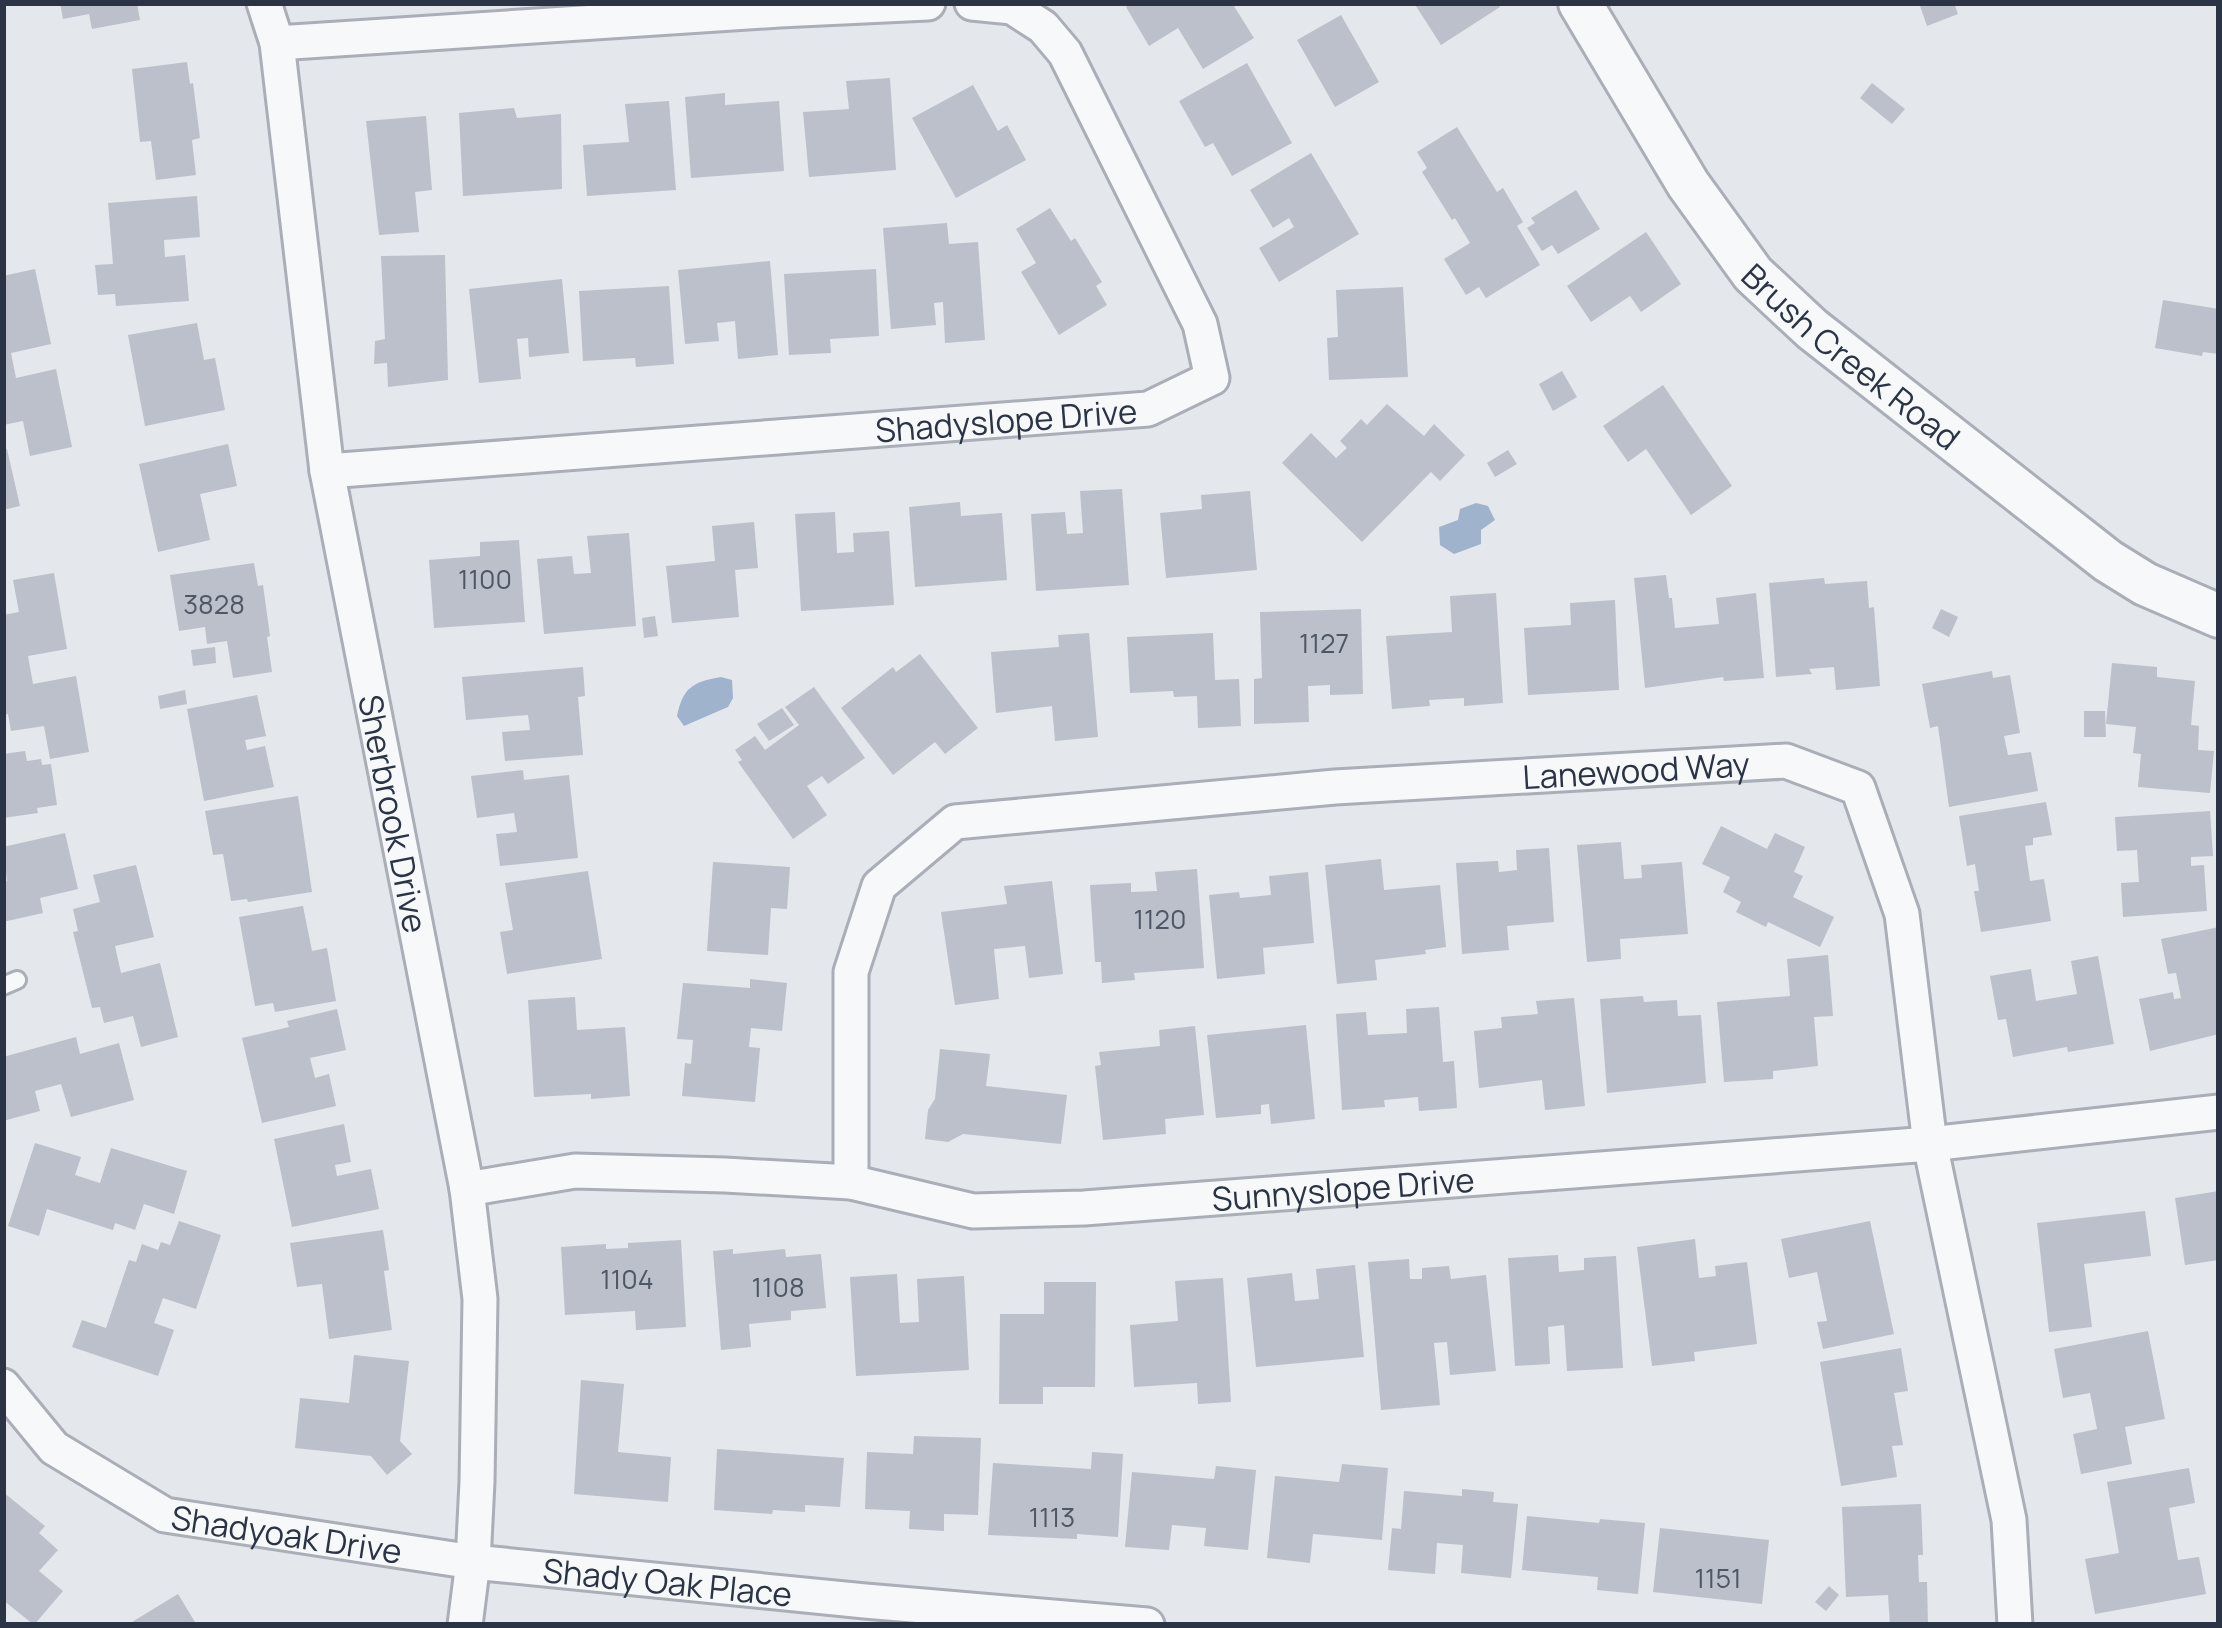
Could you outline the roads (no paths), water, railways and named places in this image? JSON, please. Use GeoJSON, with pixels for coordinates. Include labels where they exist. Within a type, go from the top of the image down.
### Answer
{"type":"FeatureCollection","features":[{"type":"Feature","properties":{"kind":"street","name":"Sherbrook Drive"},"geometry":{"type":"LineString","coordinates":[[264,3],[277,43],[327,471],[467,1189],[480,1299],[473,1562],[465,1625]]}},
{"type":"Feature","properties":{"kind":"street"},"geometry":{"type":"LineString","coordinates":[[277,43],[928,3]]}},
{"type":"Feature","properties":{"kind":"street","name":"Shadyslope Drive"},"geometry":{"type":"LineString","coordinates":[[327,471],[1148,409],[1212,378],[1200,324],[1065,53],[1043,27],[1012,7],[972,3]]}},
{"type":"Feature","properties":{"kind":"street","name":"Brush Creek Road"},"geometry":{"type":"LineString","coordinates":[[1580,3],[1688,184],[1753,274],[1812,329],[2108,561],[2145,584],[2219,616]]}},
{"type":"Feature","properties":{"kind":"street","name":"Lanewood Way"},"geometry":{"type":"LineString","coordinates":[[851,1182],[851,972],[879,886],[955,822],[1335,787],[1786,761],[1858,788],[1902,914],[1930,1144],[2009,1520],[2015,1625]]}},
{"type":"Feature","properties":{"kind":"street","name":"Sunnyslope Drive"},"geometry":{"type":"LineString","coordinates":[[467,1189],[575,1171],[725,1175],[851,1182],[974,1211],[1084,1208],[1930,1144],[2219,1112]]}},
{"type":"Feature","properties":{"kind":"street","name":"Shadyoak Drive"},"geometry":{"type":"LineString","coordinates":[[3,1386],[54,1448],[165,1515],[473,1562]]}},
{"type":"Feature","properties":{"kind":"street","name":"Shady Oak Place"},"geometry":{"type":"LineString","coordinates":[[473,1562],[863,1613],[1147,1625]]}},
{"type":"Feature","properties":{"kind":"water"},"geometry":{"type":"Polygon","coordinates":[[[1476,503],[1488,506],[1495,520],[1481,530],[1481,544],[1454,554],[1440,545],[1439,527],[1458,520],[1460,509],[1476,503]]]}},
{"type":"Feature","properties":{"kind":"water"},"geometry":{"type":"Polygon","coordinates":[[[721,677],[732,680],[733,698],[728,707],[684,726],[677,716],[686,693],[696,684],[721,677]]]}}]}
